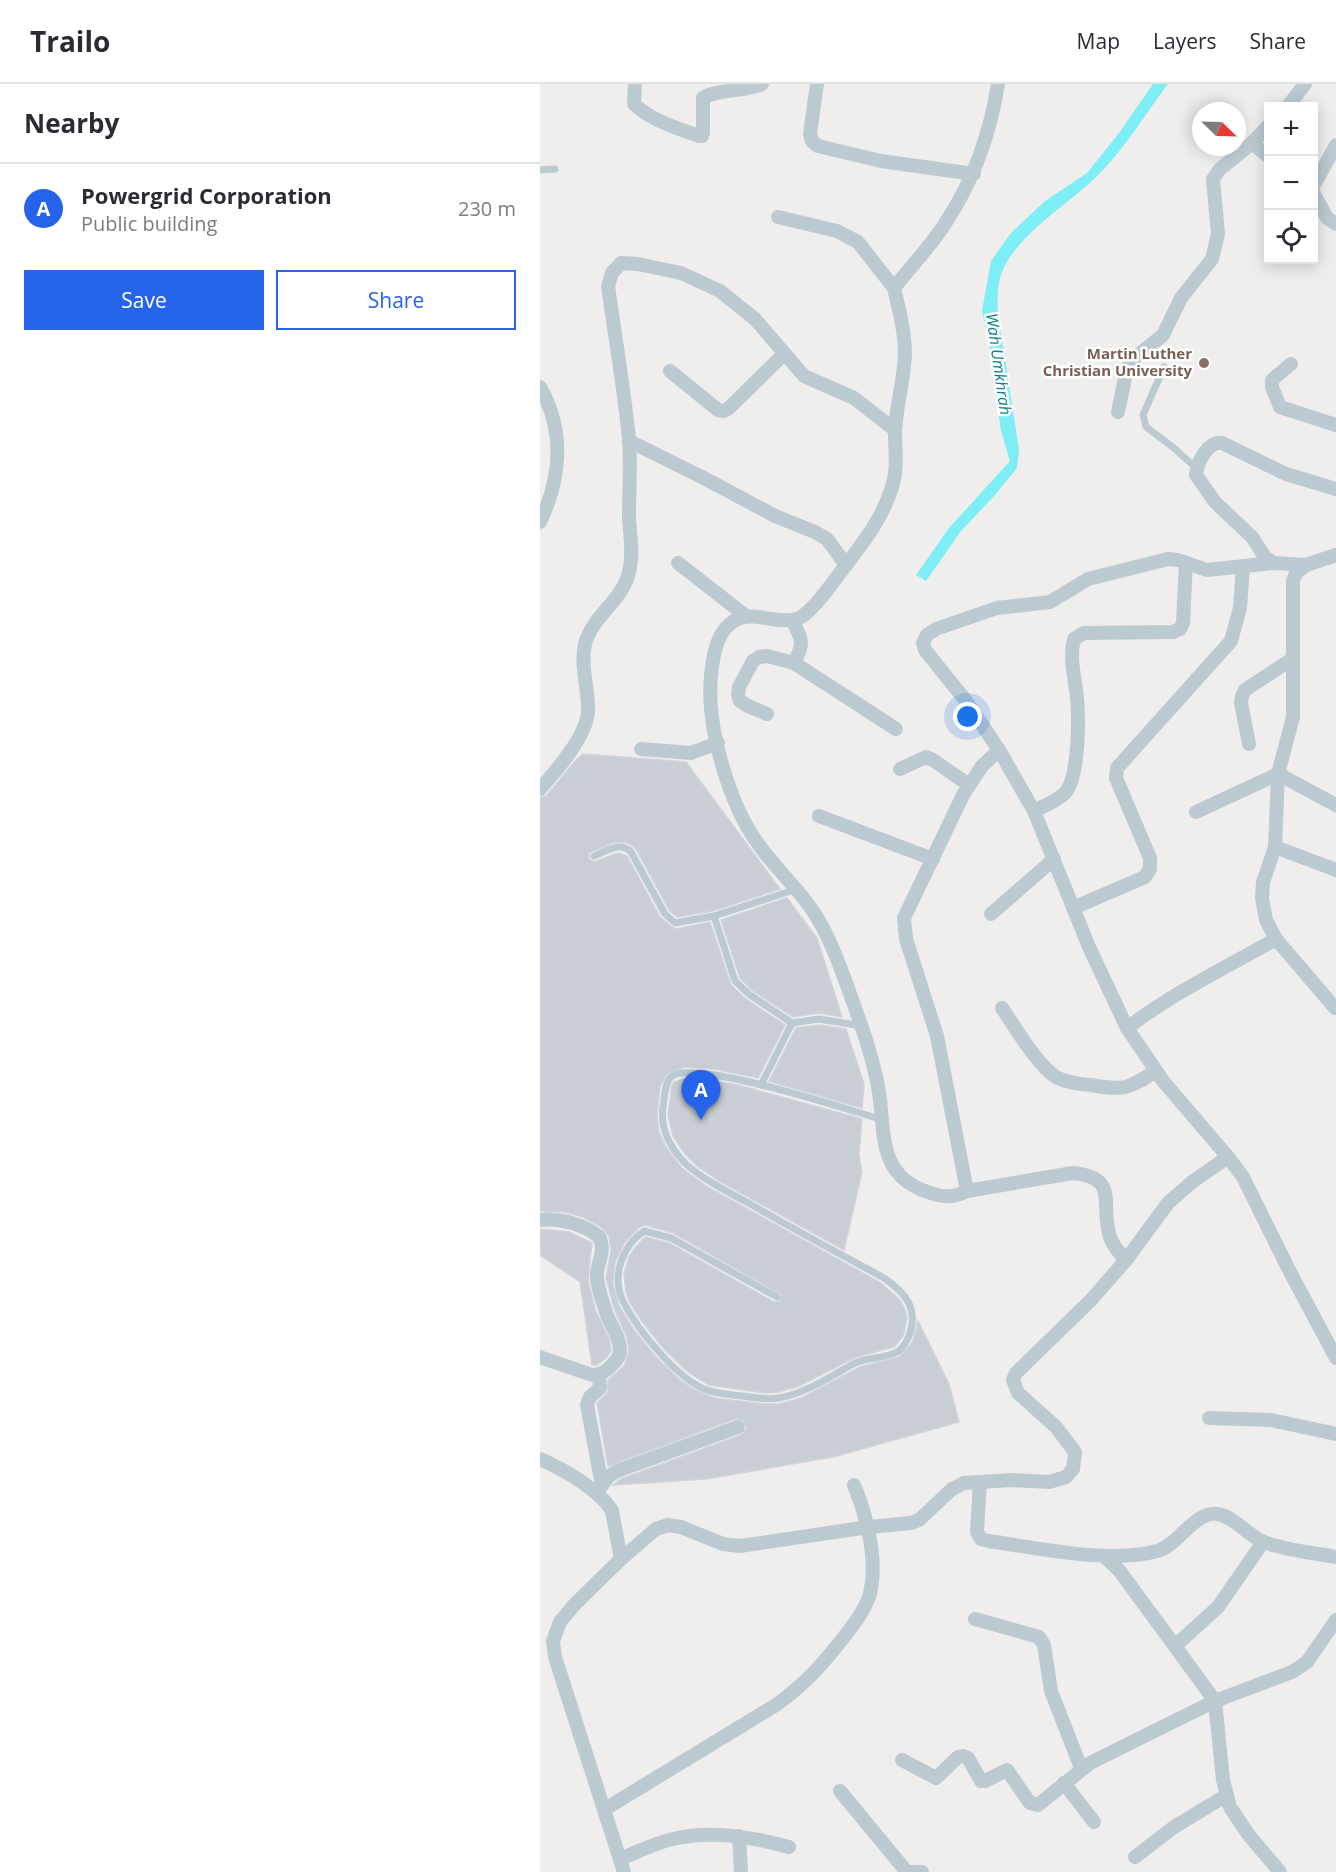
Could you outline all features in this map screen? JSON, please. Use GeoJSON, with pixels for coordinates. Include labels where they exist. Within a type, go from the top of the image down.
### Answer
{"type":"FeatureCollection","features":[{"type":"Feature","properties":{"kind":"street"},"geometry":{"type":"LineString","coordinates":[[634,84],[634,104],[642,111],[670,125],[702,136],[703,98],[762,84]]}},
{"type":"Feature","properties":{"kind":"street"},"geometry":{"type":"LineString","coordinates":[[817,84],[810,134],[812,141],[818,146],[881,161],[974,174]]}},
{"type":"Feature","properties":{"kind":"street"},"geometry":{"type":"LineString","coordinates":[[894,288],[946,224],[974,174],[988,129],[998,84]]}},
{"type":"Feature","properties":{"kind":"street"},"geometry":{"type":"LineString","coordinates":[[1291,102],[1305,84]]}},
{"type":"Feature","properties":{"kind":"street"},"geometry":{"type":"LineString","coordinates":[[1118,412],[1127,368],[1131,361],[1163,335],[1182,298],[1212,259],[1218,234],[1213,179],[1220,169],[1264,131]]}},
{"type":"Feature","properties":{"kind":"street"},"geometry":{"type":"LineString","coordinates":[[1252,142],[1264,152]]}},
{"type":"Feature","properties":{"kind":"street"},"geometry":{"type":"LineString","coordinates":[[1318,178],[1336,145]]}},
{"type":"Feature","properties":{"kind":"street"},"geometry":{"type":"LineString","coordinates":[[1318,201],[1327,218],[1336,224]]}},
{"type":"Feature","properties":{"kind":"street"},"geometry":{"type":"LineString","coordinates":[[778,217],[837,231],[858,242],[894,288],[905,352],[896,429],[896,466],[893,486],[868,536],[816,604],[802,617],[792,620],[746,616],[733,621],[724,629],[718,640],[713,656],[711,697],[718,743],[732,797],[759,846],[797,888],[818,918],[835,954],[862,1026],[876,1075],[885,1146],[891,1165],[918,1188],[947,1198],[967,1191],[1073,1173],[1089,1174],[1099,1180],[1104,1190],[1109,1235],[1114,1247],[1126,1260]]}},
{"type":"Feature","properties":{"kind":"street"},"geometry":{"type":"LineString","coordinates":[[540,789],[556,771],[585,725],[588,713],[585,645],[591,629],[622,591],[632,560],[629,516],[631,476],[629,441],[608,286],[612,273],[621,263],[638,264],[681,273],[720,291],[755,319],[804,376],[854,398],[896,429]]}},
{"type":"Feature","properties":{"kind":"street"},"geometry":{"type":"LineString","coordinates":[[669,370],[718,410],[724,411],[784,354]]}},
{"type":"Feature","properties":{"kind":"street"},"geometry":{"type":"LineString","coordinates":[[1292,364],[1272,380],[1272,387],[1280,407],[1336,425]]}},
{"type":"Feature","properties":{"kind":"street"},"geometry":{"type":"LineString","coordinates":[[540,387],[555,424],[558,460],[551,499],[540,522]]}},
{"type":"Feature","properties":{"kind":"street"},"geometry":{"type":"LineString","coordinates":[[629,441],[775,516],[815,532],[827,540],[846,565]]}},
{"type":"Feature","properties":{"kind":"street"},"geometry":{"type":"LineString","coordinates":[[1273,563],[1264,557],[1252,537],[1215,502],[1196,475],[1210,445],[1217,442],[1222,443],[1286,474],[1336,489]]}},
{"type":"Feature","properties":{"kind":"street"},"geometry":{"type":"LineString","coordinates":[[1335,1008],[1276,939],[1266,920],[1262,898],[1263,882],[1275,847],[1278,774],[1293,717],[1293,581],[1296,573],[1306,565],[1336,555]]}},
{"type":"Feature","properties":{"kind":"street"},"geometry":{"type":"LineString","coordinates":[[1306,565],[1273,563],[1207,570],[1168,559],[1104,574],[1075,585],[1050,602],[997,608],[936,629],[927,635],[923,643],[925,650],[966,701],[999,750],[1034,811],[1089,948],[1127,1028],[1156,1071],[1228,1157],[1252,1194],[1336,1358]]}},
{"type":"Feature","properties":{"kind":"street"},"geometry":{"type":"LineString","coordinates":[[678,563],[746,616]]}},
{"type":"Feature","properties":{"kind":"street"},"geometry":{"type":"LineString","coordinates":[[1034,811],[1066,792],[1074,775],[1077,702],[1070,651],[1074,639],[1084,633],[1173,632],[1180,629],[1183,623],[1186,563]]}},
{"type":"Feature","properties":{"kind":"street"},"geometry":{"type":"LineString","coordinates":[[1073,908],[1145,877],[1150,869],[1150,858],[1116,778],[1117,768],[1231,641],[1240,608],[1243,566]]}},
{"type":"Feature","properties":{"kind":"street"},"geometry":{"type":"LineString","coordinates":[[792,620],[802,640],[802,648],[794,663]]}},
{"type":"Feature","properties":{"kind":"street"},"geometry":{"type":"LineString","coordinates":[[767,714],[740,701],[738,695],[739,687],[753,661],[767,656],[794,663],[896,729]]}},
{"type":"Feature","properties":{"kind":"street"},"geometry":{"type":"LineString","coordinates":[[1249,744],[1241,703],[1245,690],[1292,659]]}},
{"type":"Feature","properties":{"kind":"street"},"geometry":{"type":"LineString","coordinates":[[641,748],[692,753],[718,743]]}},
{"type":"Feature","properties":{"kind":"street"},"geometry":{"type":"LineString","coordinates":[[967,1191],[937,1036],[906,939],[904,918],[969,785],[982,766],[999,750]]}},
{"type":"Feature","properties":{"kind":"street"},"geometry":{"type":"LineString","coordinates":[[900,769],[926,757],[969,785]]}},
{"type":"Feature","properties":{"kind":"street"},"geometry":{"type":"LineString","coordinates":[[1278,774],[1336,805]]}},
{"type":"Feature","properties":{"kind":"street"},"geometry":{"type":"LineString","coordinates":[[1196,812],[1278,774]]}},
{"type":"Feature","properties":{"kind":"street"},"geometry":{"type":"LineString","coordinates":[[819,816],[933,859]]}},
{"type":"Feature","properties":{"kind":"street"},"geometry":{"type":"LineString","coordinates":[[1275,847],[1336,870]]}},
{"type":"Feature","properties":{"kind":"street"},"geometry":{"type":"LineString","coordinates":[[991,914],[1054,859]]}},
{"type":"Feature","properties":{"kind":"street"},"geometry":{"type":"LineString","coordinates":[[1127,1028],[1178,993],[1276,939]]}},
{"type":"Feature","properties":{"kind":"street"},"geometry":{"type":"LineString","coordinates":[[1002,1008],[1043,1065],[1057,1078],[1067,1082],[1116,1090],[1137,1083],[1156,1071]]}},
{"type":"Feature","properties":{"kind":"street"},"geometry":{"type":"LineString","coordinates":[[789,1847],[739,1836],[686,1837],[672,1839],[622,1865],[555,1657],[554,1641],[560,1622],[621,1559],[656,1529],[668,1525],[681,1527],[723,1544],[740,1546],[911,1523],[919,1520],[963,1483],[1011,1480],[1049,1482],[1066,1477],[1073,1469],[1075,1452],[1056,1427],[1018,1393],[1013,1380],[1016,1372],[1091,1300],[1126,1260],[1168,1203],[1192,1182],[1228,1157]]}},
{"type":"Feature","properties":{"kind":"street"},"geometry":{"type":"LineString","coordinates":[[540,1220],[566,1221],[589,1230],[600,1238],[603,1252],[597,1280],[607,1314],[619,1341],[620,1350],[619,1358],[598,1375],[540,1357]]}},
{"type":"Feature","properties":{"kind":"street"},"geometry":{"type":"LineString","coordinates":[[598,1375],[600,1388],[590,1397],[587,1405],[599,1489],[612,1511],[621,1559]]}},
{"type":"Feature","properties":{"kind":"street"},"geometry":{"type":"LineString","coordinates":[[1209,1418],[1271,1420],[1336,1434]]}},
{"type":"Feature","properties":{"kind":"street"},"geometry":{"type":"LineString","coordinates":[[599,1489],[616,1471],[738,1427]]}},
{"type":"Feature","properties":{"kind":"street"},"geometry":{"type":"LineString","coordinates":[[540,1459],[599,1489]]}},
{"type":"Feature","properties":{"kind":"street"},"geometry":{"type":"LineString","coordinates":[[980,1482],[977,1532],[981,1539],[1105,1557],[1160,1551],[1170,1545],[1192,1524],[1204,1516],[1216,1513],[1225,1516],[1263,1542],[1336,1557]]}},
{"type":"Feature","properties":{"kind":"street"},"geometry":{"type":"LineString","coordinates":[[605,1809],[797,1690],[818,1671],[860,1617],[869,1594],[872,1575],[869,1527],[854,1485]]}},
{"type":"Feature","properties":{"kind":"street"},"geometry":{"type":"LineString","coordinates":[[1175,1646],[1218,1608],[1263,1542]]}},
{"type":"Feature","properties":{"kind":"street"},"geometry":{"type":"LineString","coordinates":[[1105,1557],[1119,1570],[1215,1701],[1223,1780],[1230,1807],[1248,1834],[1280,1872]]}},
{"type":"Feature","properties":{"kind":"street"},"geometry":{"type":"LineString","coordinates":[[975,1619],[1040,1637],[1044,1645],[1051,1691],[1081,1768]]}},
{"type":"Feature","properties":{"kind":"street"},"geometry":{"type":"LineString","coordinates":[[902,1760],[936,1778],[958,1757],[963,1756],[968,1758],[977,1778],[981,1781],[1007,1770],[1030,1803],[1038,1805],[1081,1768],[1215,1701],[1292,1672],[1307,1662],[1336,1620]]}},
{"type":"Feature","properties":{"kind":"street"},"geometry":{"type":"LineString","coordinates":[[1064,1783],[1094,1822]]}},
{"type":"Feature","properties":{"kind":"street"},"geometry":{"type":"LineString","coordinates":[[840,1791],[905,1871],[922,1872]]}},
{"type":"Feature","properties":{"kind":"street"},"geometry":{"type":"LineString","coordinates":[[1135,1857],[1174,1827],[1227,1796]]}},
{"type":"Feature","properties":{"kind":"street"},"geometry":{"type":"LineString","coordinates":[[739,1836],[741,1872]]}},
{"type":"Feature","properties":{"kind":"lane"},"geometry":{"type":"LineString","coordinates":[[540,170],[555,169]]}},
{"type":"Feature","properties":{"kind":"lane"},"geometry":{"type":"LineString","coordinates":[[1164,367],[1143,415],[1143,422],[1146,427],[1197,469]]}},
{"type":"Feature","properties":{"kind":"lane"},"geometry":{"type":"LineString","coordinates":[[594,856],[619,846],[627,848],[665,914],[675,923],[714,916],[797,888]]}},
{"type":"Feature","properties":{"kind":"lane"},"geometry":{"type":"LineString","coordinates":[[714,916],[735,981],[750,994],[792,1023],[819,1019],[862,1026]]}},
{"type":"Feature","properties":{"kind":"lane"},"geometry":{"type":"LineString","coordinates":[[761,1084],[792,1023]]}},
{"type":"Feature","properties":{"kind":"lane"},"geometry":{"type":"LineString","coordinates":[[777,1297],[671,1238],[644,1231],[633,1239],[623,1254],[618,1276],[620,1295],[628,1312],[682,1376],[707,1390],[764,1399],[794,1394],[861,1360],[896,1352],[904,1346],[914,1319],[911,1307],[896,1286],[716,1185],[686,1163],[663,1129],[662,1117],[666,1085],[672,1076],[682,1071],[709,1073],[761,1084],[883,1120]]}},
{"type":"Feature","properties":{"kind":"water","name":"Wah Umkhrah"},"geometry":{"type":"Polygon","coordinates":[[[1153,84],[1168,84],[1120,151],[1090,183],[1027,236],[1004,267],[999,283],[998,308],[1019,450],[1017,468],[961,531],[926,581],[916,575],[949,528],[1010,461],[1001,431],[990,348],[982,311],[991,261],[1011,233],[1045,201],[1087,173],[1119,133],[1153,84]]]}},
{"type":"Feature","properties":{"kind":"building"},"geometry":{"type":"Polygon","coordinates":[[[583,754],[686,762],[780,889],[713,911],[677,917],[669,910],[636,849],[630,844],[612,843],[589,853],[589,859],[594,862],[618,853],[627,856],[660,917],[672,927],[676,929],[710,922],[731,985],[747,1000],[785,1025],[758,1078],[709,1068],[685,1067],[667,1074],[660,1086],[657,1115],[659,1132],[666,1147],[682,1168],[706,1186],[881,1283],[900,1300],[907,1319],[903,1336],[894,1347],[856,1357],[797,1387],[766,1393],[709,1385],[688,1372],[664,1349],[629,1301],[624,1274],[634,1249],[645,1237],[669,1243],[774,1302],[780,1301],[782,1295],[673,1233],[645,1225],[625,1242],[615,1262],[613,1284],[619,1306],[634,1330],[656,1357],[693,1389],[714,1398],[765,1404],[780,1404],[801,1398],[860,1367],[899,1357],[912,1343],[918,1321],[949,1384],[959,1422],[833,1457],[706,1479],[613,1485],[621,1479],[741,1435],[747,1428],[743,1420],[735,1419],[608,1466],[597,1403],[608,1392],[608,1380],[624,1366],[629,1351],[627,1338],[614,1308],[606,1278],[611,1251],[609,1236],[600,1226],[583,1217],[565,1212],[540,1211],[540,798],[547,795],[583,754]]]}},
{"type":"Feature","properties":{"kind":"building"},"geometry":{"type":"Polygon","coordinates":[[[787,898],[817,938],[842,1017],[819,1013],[793,1017],[753,991],[740,978],[721,920],[787,898]]]}},
{"type":"Feature","properties":{"kind":"building"},"geometry":{"type":"Polygon","coordinates":[[[819,1025],[846,1029],[864,1084],[862,1108],[769,1081],[796,1028],[819,1025]]]}},
{"type":"Feature","properties":{"kind":"building"},"geometry":{"type":"Polygon","coordinates":[[[685,1078],[738,1085],[862,1119],[859,1155],[862,1172],[844,1250],[721,1182],[697,1166],[685,1154],[673,1136],[668,1115],[672,1085],[685,1078]]]}},
{"type":"Feature","properties":{"kind":"building"},"geometry":{"type":"Polygon","coordinates":[[[540,1229],[569,1232],[592,1243],[588,1280],[595,1309],[609,1339],[611,1350],[608,1356],[597,1365],[592,1365],[580,1282],[540,1255],[540,1229]]]}},
{"type":"Feature","properties":{"kind":"place","name":"Martin Luther Christian University"},"geometry":{"type":"Point","coordinates":[1204,363]}},
{"type":"Feature","properties":{"kind":"place","name":"Powergrid Corporation"},"geometry":{"type":"Point","coordinates":[701,1120]}}]}
